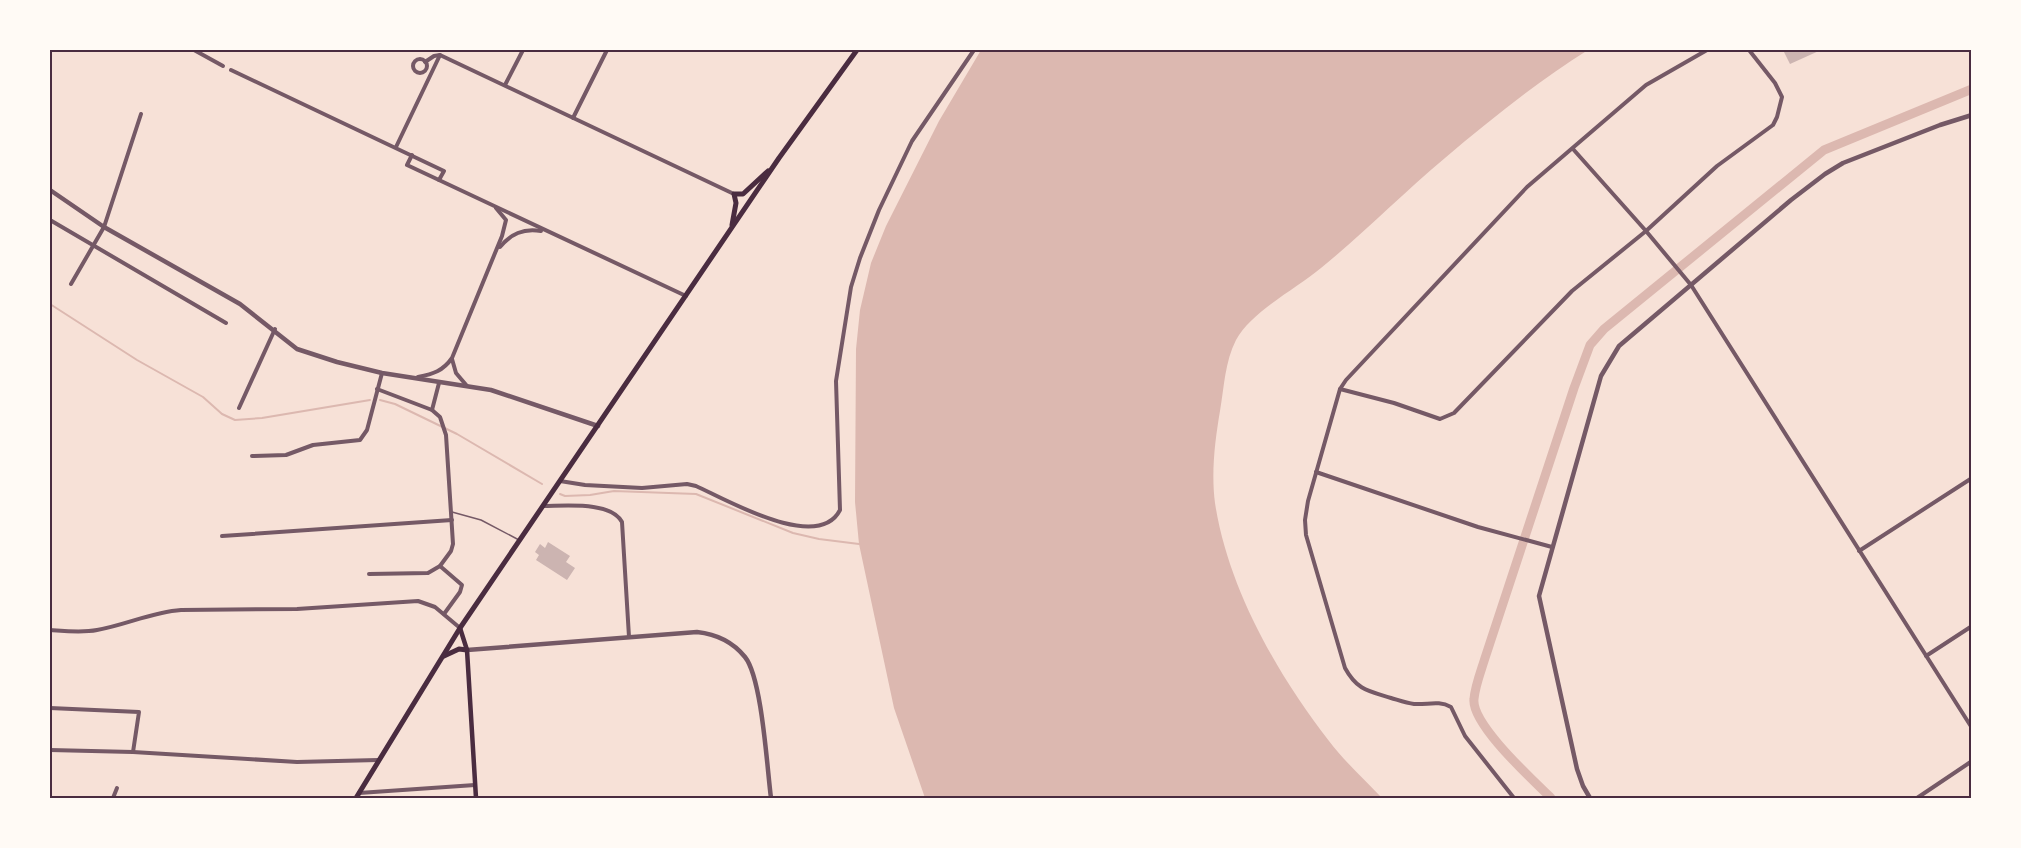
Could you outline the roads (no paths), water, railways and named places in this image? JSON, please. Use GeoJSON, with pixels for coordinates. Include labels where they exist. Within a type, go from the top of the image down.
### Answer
{"type":"FeatureCollection","features":[{"type":"Feature","properties":{"kind":"main road"},"geometry":{"type":"LineString","coordinates":[[358,796],[460,628],[775,165],[857,50]]}},
{"type":"Feature","properties":{"kind":"main road"},"geometry":{"type":"LineString","coordinates":[[731,230],[736,203],[734,194],[743,194],[775,165]]}},
{"type":"Feature","properties":{"kind":"main road"},"geometry":{"type":"LineString","coordinates":[[460,628],[467,650],[476,798]]}},
{"type":"Feature","properties":{"kind":"main road"},"geometry":{"type":"LineString","coordinates":[[441,659],[459,649],[467,650]]}},
{"type":"Feature","properties":{"kind":"street"},"geometry":{"type":"LineString","coordinates":[[194,50],[207,59],[224,66]]}},
{"type":"Feature","properties":{"kind":"street"},"geometry":{"type":"LineString","coordinates":[[505,85],[523,50]]}},
{"type":"Feature","properties":{"kind":"street"},"geometry":{"type":"LineString","coordinates":[[573,118],[607,50]]}},
{"type":"Feature","properties":{"kind":"street"},"geometry":{"type":"LineString","coordinates":[[560,481],[585,485],[642,488],[687,484],[775,521],[806,528],[820,526],[835,519],[840,510],[836,381],[853,280],[879,210],[912,141],[974,50]]}},
{"type":"Feature","properties":{"kind":"street"},"geometry":{"type":"LineString","coordinates":[[1514,798],[1465,736],[1451,707],[1437,702],[1413,704],[1370,692],[1352,679],[1342,658],[1306,535],[1305,520],[1308,501],[1340,389],[1346,380],[1527,187],[1646,85],[1707,50]]}},
{"type":"Feature","properties":{"kind":"street"},"geometry":{"type":"LineString","coordinates":[[1340,389],[1394,403],[1440,419],[1454,413],[1572,291],[1646,231],[1717,166],[1773,125],[1782,97],[1775,83],[1749,50]]}},
{"type":"Feature","properties":{"kind":"street"},"geometry":{"type":"LineString","coordinates":[[396,147],[440,55]]}},
{"type":"Feature","properties":{"kind":"street"},"geometry":{"type":"LineString","coordinates":[[431,74],[425,70],[417,72],[413,65],[417,60],[425,62],[440,55],[734,194]]}},
{"type":"Feature","properties":{"kind":"street"},"geometry":{"type":"LineString","coordinates":[[425,62],[427,66],[425,70]]}},
{"type":"Feature","properties":{"kind":"street"},"geometry":{"type":"LineString","coordinates":[[231,70],[444,171],[439,180]]}},
{"type":"Feature","properties":{"kind":"street"},"geometry":{"type":"LineString","coordinates":[[70,284],[104,227],[141,114]]}},
{"type":"Feature","properties":{"kind":"street"},"geometry":{"type":"LineString","coordinates":[[1590,798],[1576,768],[1539,596],[1600,376],[1618,346],[1825,174],[1844,163],[1940,125],[1971,116]]}},
{"type":"Feature","properties":{"kind":"street"},"geometry":{"type":"LineString","coordinates":[[1573,149],[1691,285],[1971,728]]}},
{"type":"Feature","properties":{"kind":"street"},"geometry":{"type":"LineString","coordinates":[[412,155],[407,165],[686,296]]}},
{"type":"Feature","properties":{"kind":"street"},"geometry":{"type":"LineString","coordinates":[[50,190],[104,227],[240,304],[275,329],[292,345],[306,352],[382,373],[503,393],[598,426]]}},
{"type":"Feature","properties":{"kind":"street"},"geometry":{"type":"LineString","coordinates":[[412,378],[442,370],[452,358],[499,248],[506,220],[493,206]]}},
{"type":"Feature","properties":{"kind":"street"},"geometry":{"type":"LineString","coordinates":[[50,220],[226,324]]}},
{"type":"Feature","properties":{"kind":"street"},"geometry":{"type":"LineString","coordinates":[[499,248],[509,236],[518,232],[537,230],[550,233]]}},
{"type":"Feature","properties":{"kind":"street"},"geometry":{"type":"LineString","coordinates":[[239,408],[275,329]]}},
{"type":"Feature","properties":{"kind":"street"},"geometry":{"type":"LineString","coordinates":[[452,358],[459,378],[469,388]]}},
{"type":"Feature","properties":{"kind":"street"},"geometry":{"type":"LineString","coordinates":[[252,456],[286,455],[314,445],[360,440],[367,430],[382,373]]}},
{"type":"Feature","properties":{"kind":"street"},"geometry":{"type":"LineString","coordinates":[[432,410],[439,383]]}},
{"type":"Feature","properties":{"kind":"street"},"geometry":{"type":"LineString","coordinates":[[369,574],[428,573],[440,566],[453,548],[446,435],[443,423],[432,410],[377,389]]}},
{"type":"Feature","properties":{"kind":"street"},"geometry":{"type":"LineString","coordinates":[[1316,472],[1478,527],[1552,548]]}},
{"type":"Feature","properties":{"kind":"street"},"geometry":{"type":"LineString","coordinates":[[1859,551],[1971,477]]}},
{"type":"Feature","properties":{"kind":"street"},"geometry":{"type":"LineString","coordinates":[[543,506],[603,508],[619,516],[622,522],[629,637]]}},
{"type":"Feature","properties":{"kind":"street"},"geometry":{"type":"LineString","coordinates":[[222,536],[452,520]]}},
{"type":"Feature","properties":{"kind":"street"},"geometry":{"type":"LineString","coordinates":[[440,566],[462,585],[460,592],[444,614]]}},
{"type":"Feature","properties":{"kind":"street"},"geometry":{"type":"LineString","coordinates":[[50,630],[98,630],[168,611],[297,609],[418,601],[435,607],[460,628]]}},
{"type":"Feature","properties":{"kind":"street"},"geometry":{"type":"LineString","coordinates":[[1926,656],[1971,626]]}},
{"type":"Feature","properties":{"kind":"street"},"geometry":{"type":"LineString","coordinates":[[467,650],[697,632],[729,642],[746,658],[756,685],[771,798]]}},
{"type":"Feature","properties":{"kind":"street"},"geometry":{"type":"LineString","coordinates":[[50,708],[139,712],[133,752]]}},
{"type":"Feature","properties":{"kind":"street"},"geometry":{"type":"LineString","coordinates":[[50,750],[133,752],[297,762],[379,760]]}},
{"type":"Feature","properties":{"kind":"street"},"geometry":{"type":"LineString","coordinates":[[1917,798],[1971,761]]}},
{"type":"Feature","properties":{"kind":"street"},"geometry":{"type":"LineString","coordinates":[[358,796],[475,785]]}},
{"type":"Feature","properties":{"kind":"street"},"geometry":{"type":"LineString","coordinates":[[113,798],[117,788]]}},
{"type":"Feature","properties":{"kind":"lane"},"geometry":{"type":"LineString","coordinates":[[452,512],[481,519],[520,541]]}},
{"type":"Feature","properties":{"kind":"waterway"},"geometry":{"type":"LineString","coordinates":[[1551,798],[1492,737],[1476,710],[1474,699],[1485,658],[1590,345],[1604,329],[1824,150],[1972,89]]}},
{"type":"Feature","properties":{"kind":"waterway"},"geometry":{"type":"LineString","coordinates":[[50,304],[137,360],[203,397],[222,414],[235,420],[262,418],[370,400]]}},
{"type":"Feature","properties":{"kind":"waterway"},"geometry":{"type":"LineString","coordinates":[[380,400],[395,404],[457,434],[542,484]]}},
{"type":"Feature","properties":{"kind":"waterway"},"geometry":{"type":"LineString","coordinates":[[560,494],[565,496],[590,495],[614,491],[696,494],[793,533],[859,544]]}}]}
